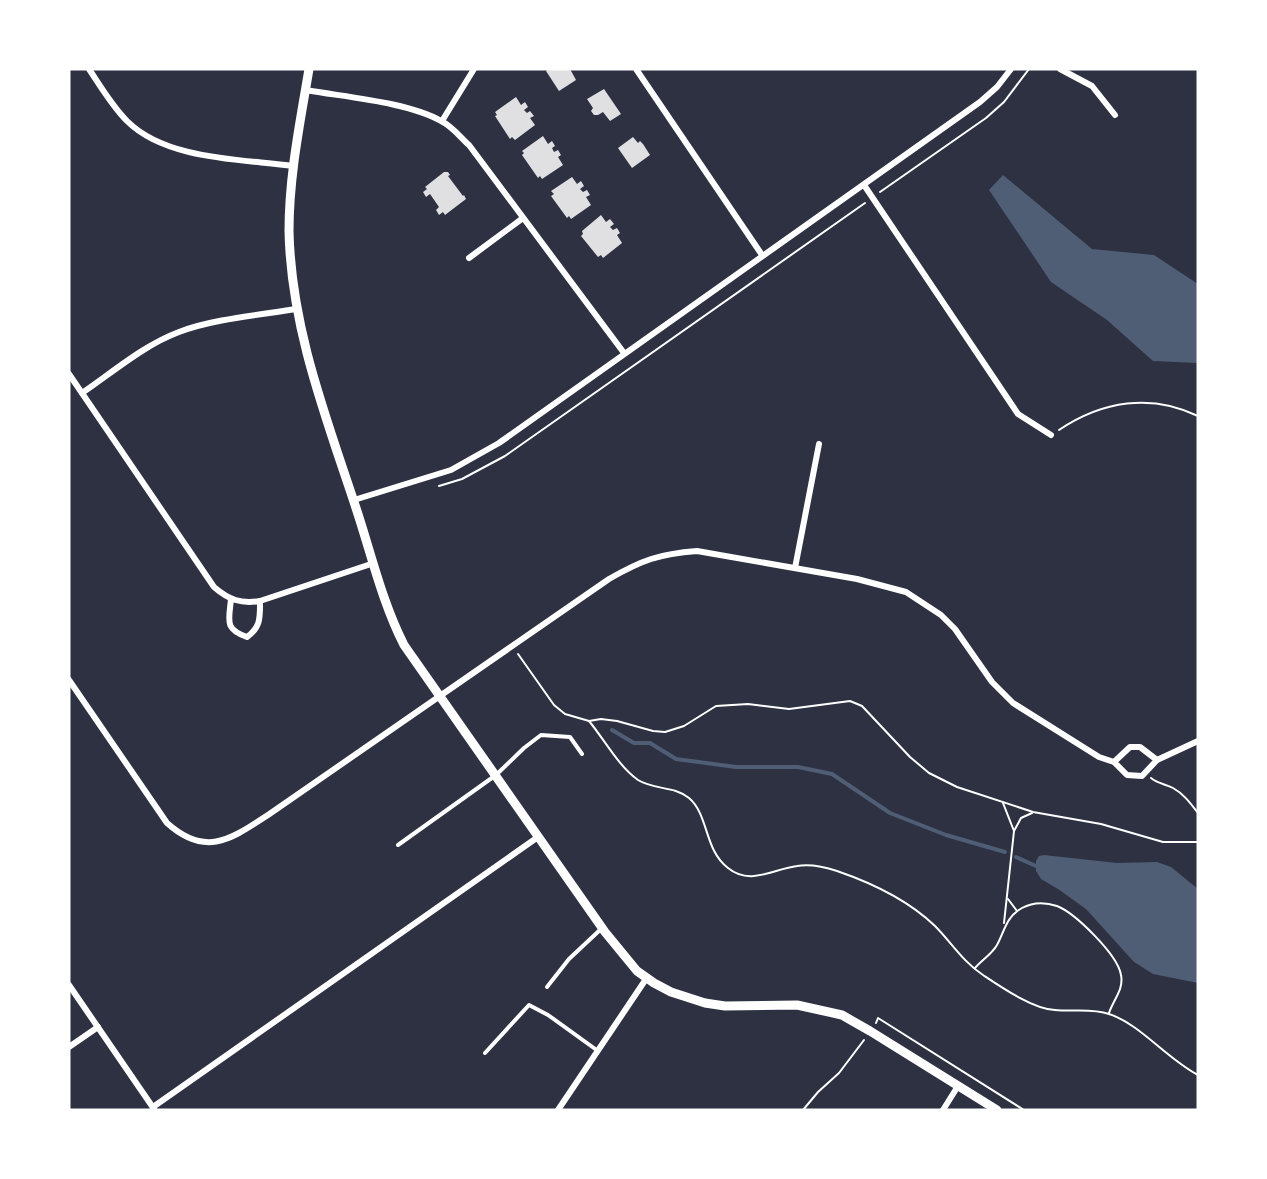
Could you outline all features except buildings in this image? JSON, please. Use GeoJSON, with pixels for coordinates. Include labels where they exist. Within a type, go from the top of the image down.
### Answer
{"type":"FeatureCollection","features":[{"type":"Feature","properties":{"kind":"street"},"geometry":{"type":"LineString","coordinates":[[89,69],[117,110],[148,138],[189,153],[293,166]]}},
{"type":"Feature","properties":{"kind":"street"},"geometry":{"type":"LineString","coordinates":[[309,69],[293,166],[289,230],[296,309],[313,377],[396,630],[404,645],[602,928],[626,959],[646,979],[671,992],[705,1003],[725,1006],[786,1005],[814,1008],[842,1016],[997,1110]]}},
{"type":"Feature","properties":{"kind":"street"},"geometry":{"type":"LineString","coordinates":[[442,121],[474,69]]}},
{"type":"Feature","properties":{"kind":"street"},"geometry":{"type":"LineString","coordinates":[[636,69],[762,255]]}},
{"type":"Feature","properties":{"kind":"street"},"geometry":{"type":"LineString","coordinates":[[354,500],[451,470],[499,443],[980,102],[997,87],[1011,69]]}},
{"type":"Feature","properties":{"kind":"street"},"geometry":{"type":"LineString","coordinates":[[1060,69],[1092,86],[1114,115]]}},
{"type":"Feature","properties":{"kind":"street"},"geometry":{"type":"LineString","coordinates":[[306,90],[406,108],[442,121],[469,145],[624,353]]}},
{"type":"Feature","properties":{"kind":"street"},"geometry":{"type":"LineString","coordinates":[[864,185],[1018,414],[1051,435]]}},
{"type":"Feature","properties":{"kind":"street"},"geometry":{"type":"LineString","coordinates":[[469,258],[523,218]]}},
{"type":"Feature","properties":{"kind":"street"},"geometry":{"type":"LineString","coordinates":[[82,393],[147,349],[179,332],[199,326],[296,309]]}},
{"type":"Feature","properties":{"kind":"street"},"geometry":{"type":"LineString","coordinates":[[69,374],[214,587],[231,599],[248,603],[260,601],[374,562]]}},
{"type":"Feature","properties":{"kind":"street"},"geometry":{"type":"LineString","coordinates":[[795,568],[819,444]]}},
{"type":"Feature","properties":{"kind":"street"},"geometry":{"type":"LineString","coordinates":[[69,680],[167,823],[183,836],[202,842],[216,842],[236,836],[609,579],[646,559],[677,552],[697,551],[892,587],[919,599],[955,629],[1006,698],[1099,757],[1114,762],[1132,777],[1146,773],[1157,760],[1198,741]]}},
{"type":"Feature","properties":{"kind":"street"},"geometry":{"type":"LineString","coordinates":[[231,599],[228,624],[234,632],[248,637],[255,631],[260,620],[260,601]]}},
{"type":"Feature","properties":{"kind":"street"},"geometry":{"type":"LineString","coordinates":[[1114,762],[1125,750],[1135,747],[1144,750],[1157,760]]}},
{"type":"Feature","properties":{"kind":"street"},"geometry":{"type":"LineString","coordinates":[[69,985],[154,1108],[538,837]]}},
{"type":"Feature","properties":{"kind":"street"},"geometry":{"type":"LineString","coordinates":[[558,1110],[646,979]]}},
{"type":"Feature","properties":{"kind":"street"},"geometry":{"type":"LineString","coordinates":[[69,1047],[98,1027]]}},
{"type":"Feature","properties":{"kind":"street"},"geometry":{"type":"LineString","coordinates":[[943,1110],[958,1086]]}},
{"type":"Feature","properties":{"kind":"lane"},"geometry":{"type":"LineString","coordinates":[[398,845],[496,775],[524,747],[541,735],[570,738],[582,754]]}},
{"type":"Feature","properties":{"kind":"lane"},"geometry":{"type":"LineString","coordinates":[[547,987],[569,960],[602,928]]}},
{"type":"Feature","properties":{"kind":"lane"},"geometry":{"type":"LineString","coordinates":[[485,1053],[530,1005],[548,1015],[598,1051]]}},
{"type":"Feature","properties":{"kind":"path"},"geometry":{"type":"LineString","coordinates":[[439,486],[462,479],[505,456],[986,118],[1020,84],[1029,69]]}},
{"type":"Feature","properties":{"kind":"path"},"geometry":{"type":"LineString","coordinates":[[1051,435],[1079,417],[1115,405],[1148,403],[1180,407],[1198,416]]}},
{"type":"Feature","properties":{"kind":"path"},"geometry":{"type":"LineString","coordinates":[[512,645],[554,705],[565,714],[589,721],[601,719],[617,721],[643,729],[665,732],[684,726],[716,706],[748,704],[789,709],[850,701],[862,706],[910,757],[929,773],[957,787],[1033,812],[1101,824],[1163,842],[1198,842]]}},
{"type":"Feature","properties":{"kind":"path"},"geometry":{"type":"LineString","coordinates":[[589,721],[628,771],[639,780],[651,786],[682,794],[690,799],[699,811],[715,854],[728,868],[739,875],[752,878],[788,867],[813,866],[834,870],[864,882],[895,897],[921,915],[975,968],[1027,1001],[1053,1011],[1091,1010],[1109,1014],[1126,1022],[1170,1058],[1198,1075]]}},
{"type":"Feature","properties":{"kind":"path"},"geometry":{"type":"LineString","coordinates":[[1146,773],[1156,782],[1167,785],[1184,796],[1198,813]]}},
{"type":"Feature","properties":{"kind":"path"},"geometry":{"type":"LineString","coordinates":[[1003,802],[1014,831]]}},
{"type":"Feature","properties":{"kind":"path"},"geometry":{"type":"LineString","coordinates":[[975,968],[997,945],[1004,926],[1014,831],[1021,818],[1033,812]]}},
{"type":"Feature","properties":{"kind":"path"},"geometry":{"type":"LineString","coordinates":[[1008,899],[1017,911]]}},
{"type":"Feature","properties":{"kind":"path"},"geometry":{"type":"LineString","coordinates":[[1004,926],[1017,911],[1040,902],[1059,907],[1103,944],[1118,965],[1121,976],[1119,994],[1109,1014]]}},
{"type":"Feature","properties":{"kind":"path"},"geometry":{"type":"LineString","coordinates":[[803,1110],[818,1092],[839,1073],[878,1018],[1024,1110]]}},
{"type":"Feature","properties":{"kind":"water"},"geometry":{"type":"Polygon","coordinates":[[[1003,175],[1092,249],[1154,255],[1198,284],[1198,361],[1196,363],[1153,361],[1107,320],[1051,282],[989,190],[1003,175]]]}},
{"type":"Feature","properties":{"kind":"water"},"geometry":{"type":"Polygon","coordinates":[[[1039,856],[1117,863],[1157,862],[1171,867],[1198,889],[1198,983],[1153,974],[1134,962],[1086,909],[1041,879],[1036,871],[1036,861],[1039,856]]]}},
{"type":"Feature","properties":{"kind":"waterway"},"geometry":{"type":"LineString","coordinates":[[612,730],[634,743],[650,743],[676,759],[736,767],[798,767],[832,774],[890,813],[946,835],[1005,852]]}},
{"type":"Feature","properties":{"kind":"waterway"},"geometry":{"type":"LineString","coordinates":[[1016,857],[1036,866]]}}]}
